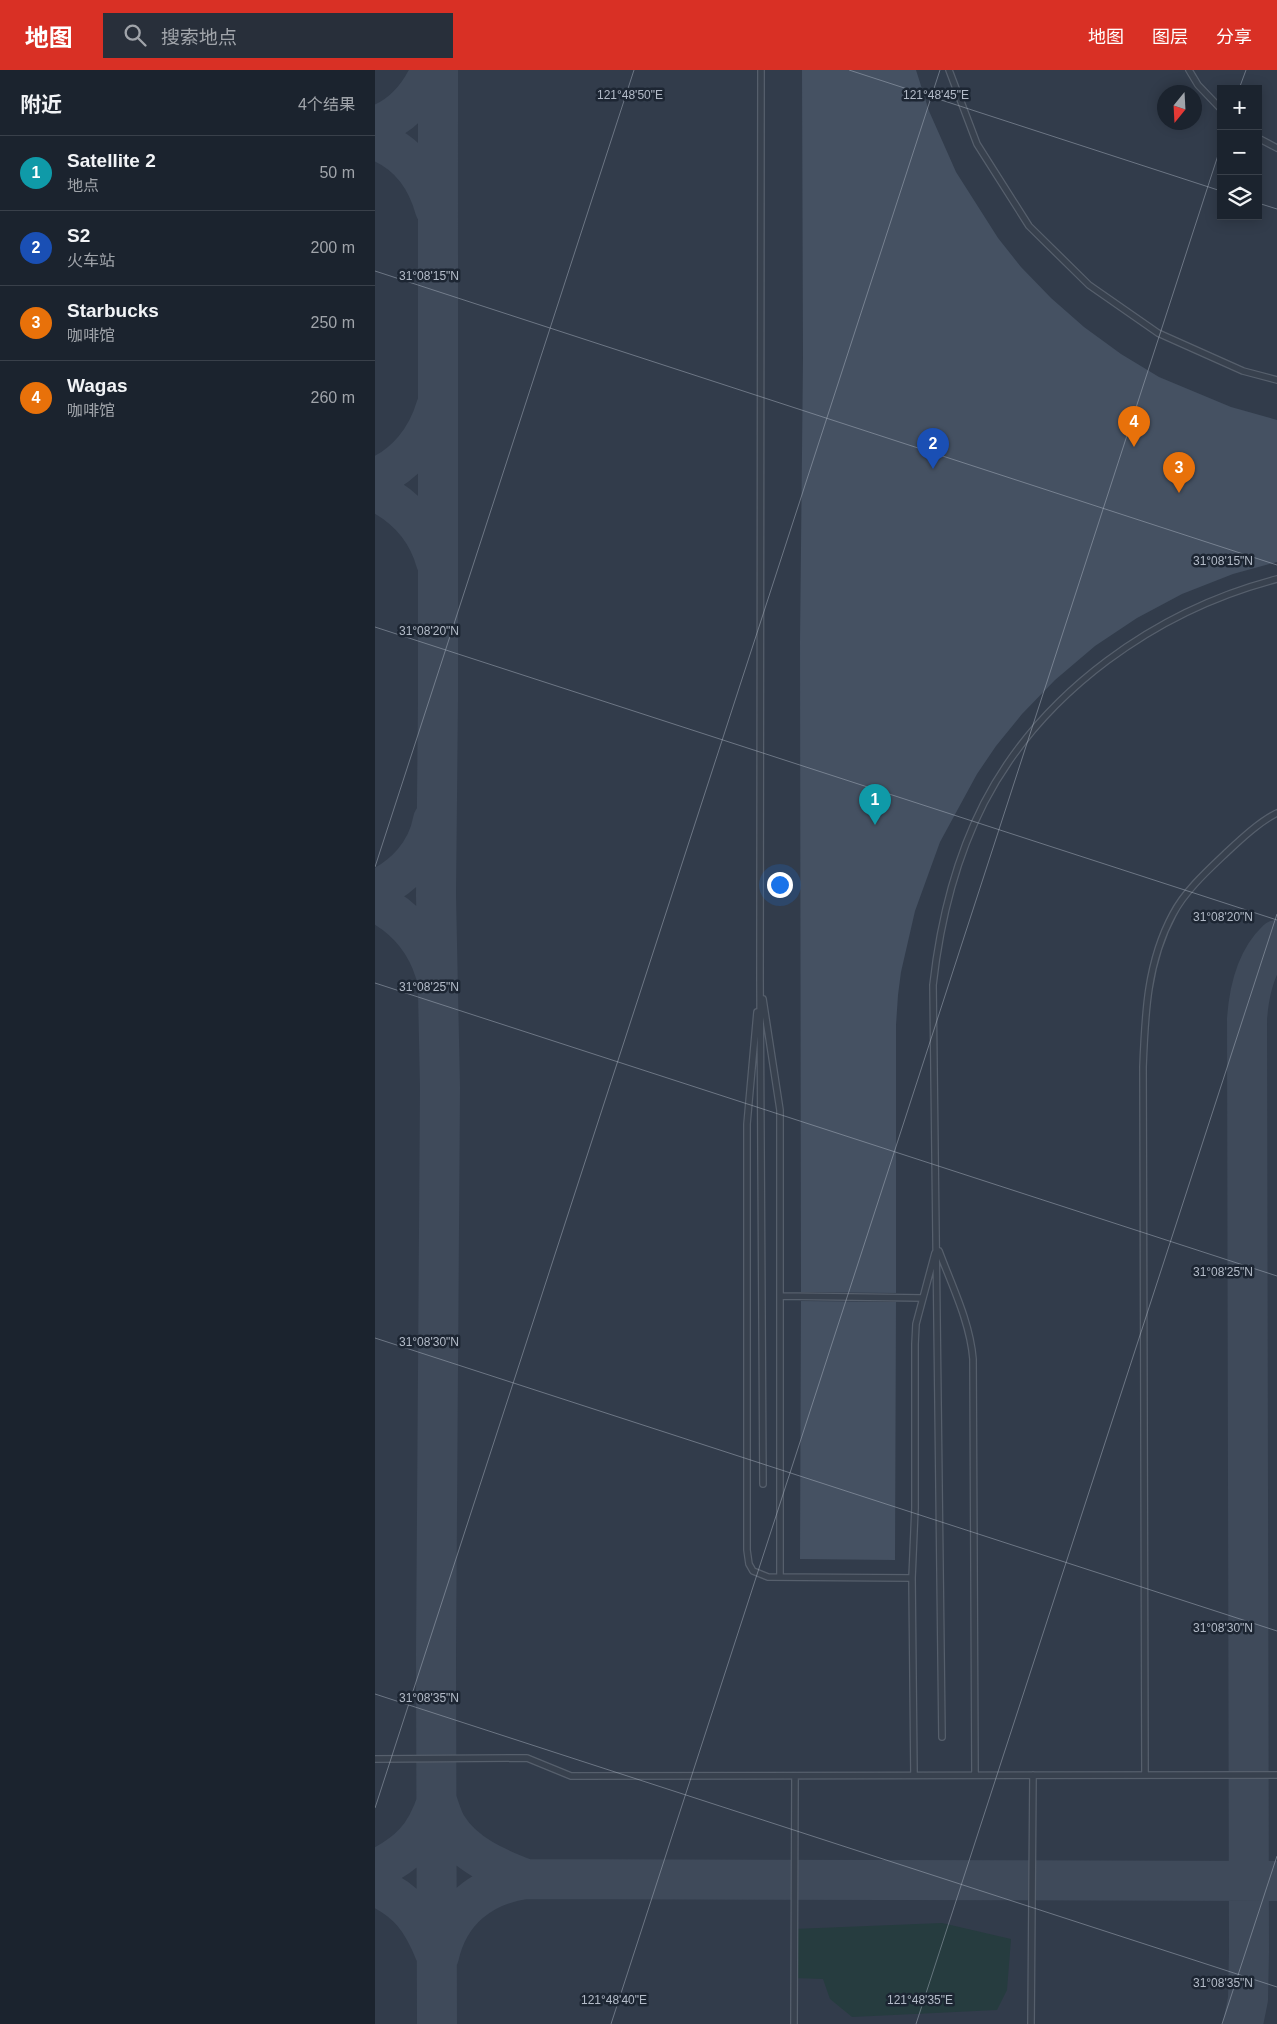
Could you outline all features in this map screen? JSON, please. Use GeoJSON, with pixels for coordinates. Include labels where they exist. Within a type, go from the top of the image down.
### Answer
{"type":"FeatureCollection","features":[{"type":"Feature","properties":{"kind":"lane"},"geometry":{"type":"LineString","coordinates":[[761,70],[760,980],[763,1484]]}},
{"type":"Feature","properties":{"kind":"lane"},"geometry":{"type":"LineString","coordinates":[[949,70],[977,144],[1029,226],[1089,286],[1158,333],[1243,371],[1277,380]]}},
{"type":"Feature","properties":{"kind":"lane"},"geometry":{"type":"LineString","coordinates":[[1189,70],[1198,85],[1217,105]]}},
{"type":"Feature","properties":{"kind":"lane"},"geometry":{"type":"LineString","coordinates":[[1262,140],[1277,148]]}},
{"type":"Feature","properties":{"kind":"lane"},"geometry":{"type":"LineString","coordinates":[[942,1737],[933,985],[938,940],[949,893],[969,838],[985,802],[1008,764],[1032,732],[1064,698],[1103,664],[1151,629],[1197,606],[1250,586],[1277,579]]}},
{"type":"Feature","properties":{"kind":"lane"},"geometry":{"type":"LineString","coordinates":[[1145,1775],[1143,1067],[1146,1006],[1151,974],[1173,913],[1188,892],[1216,862],[1253,830],[1277,813]]}},
{"type":"Feature","properties":{"kind":"lane"},"geometry":{"type":"LineString","coordinates":[[760,980],[780,1110],[780,1577]]}},
{"type":"Feature","properties":{"kind":"lane"},"geometry":{"type":"LineString","coordinates":[[760,980],[747,1124],[747,1550],[749,1564],[753,1572],[768,1577],[911,1578]]}},
{"type":"Feature","properties":{"kind":"lane"},"geometry":{"type":"LineString","coordinates":[[914,1775],[911,1578],[915,1508],[915,1344],[917,1324],[937,1246]]}},
{"type":"Feature","properties":{"kind":"lane"},"geometry":{"type":"LineString","coordinates":[[937,1246],[972,1342],[975,1775]]}},
{"type":"Feature","properties":{"kind":"lane"},"geometry":{"type":"LineString","coordinates":[[780,1296],[923,1298]]}},
{"type":"Feature","properties":{"kind":"lane"},"geometry":{"type":"LineString","coordinates":[[375,1759],[527,1758],[571,1776],[1277,1775]]}},
{"type":"Feature","properties":{"kind":"lane"},"geometry":{"type":"LineString","coordinates":[[1031,2024],[1033,1775]]}},
{"type":"Feature","properties":{"kind":"lane"},"geometry":{"type":"LineString","coordinates":[[794,2024],[795,1776]]}},
{"type":"Feature","properties":{"kind":"shaded area"},"geometry":{"type":"Polygon","coordinates":[[[375,70],[1277,70],[1277,2024],[375,2024],[375,70]]]}},
{"type":"Feature","properties":{"kind":"green space"},"geometry":{"type":"Polygon","coordinates":[[[942,1923],[1011,1939],[1007,1990],[997,2010],[852,2017],[830,1999],[823,1979],[794,1978],[794,1929],[942,1923]]]}},
{"type":"Feature","properties":{"kind":"building"},"geometry":{"type":"Polygon","coordinates":[[[802,70],[916,70],[929,111],[956,172],[998,238],[1021,267],[1051,298],[1084,327],[1121,354],[1159,377],[1231,407],[1277,420],[1277,562],[1233,574],[1182,594],[1137,618],[1095,646],[1055,680],[1022,714],[996,746],[977,774],[940,842],[915,911],[901,972],[898,995],[896,1025],[896,1293],[801,1292],[800,642],[803,358],[802,70]]]}},
{"type":"Feature","properties":{"kind":"building"},"geometry":{"type":"Polygon","coordinates":[[[801,1301],[896,1302],[895,1560],[800,1559],[801,1301]]]}},
{"type":"Feature","properties":{"kind":"taxiway"},"geometry":{"type":"LineString","coordinates":[[375,126],[402,111],[416,96],[431,70]]}},
{"type":"Feature","properties":{"kind":"taxiway"},"geometry":{"type":"LineString","coordinates":[[437,2024],[436,1654],[440,1088],[436,895],[438,701],[438,70]]}},
{"type":"Feature","properties":{"kind":"taxiway"},"geometry":{"type":"LineString","coordinates":[[375,140],[396,151],[413,167],[426,186],[435,209]]}},
{"type":"Feature","properties":{"kind":"taxiway"},"geometry":{"type":"LineString","coordinates":[[375,478],[396,466],[414,449],[427,429],[436,407]]}},
{"type":"Feature","properties":{"kind":"taxiway"},"geometry":{"type":"LineString","coordinates":[[375,491],[406,511],[414,520],[427,539],[436,562]]}},
{"type":"Feature","properties":{"kind":"taxiway"},"geometry":{"type":"LineString","coordinates":[[375,890],[386,885],[405,871],[413,862],[425,843],[433,820]]}},
{"type":"Feature","properties":{"kind":"taxiway"},"geometry":{"type":"LineString","coordinates":[[375,902],[396,915],[413,931],[426,950],[435,972]]}},
{"type":"Feature","properties":{"kind":"taxiway"},"geometry":{"type":"LineString","coordinates":[[1243,2024],[1248,1999],[1249,1952],[1247,1019],[1255,976],[1264,957],[1277,940]]}},
{"type":"Feature","properties":{"kind":"taxiway"},"geometry":{"type":"LineString","coordinates":[[375,1870],[387,1864],[414,1843],[427,1825],[437,1801],[447,1826],[462,1845],[493,1865],[526,1879]]}},
{"type":"Feature","properties":{"kind":"taxiway"},"geometry":{"type":"LineString","coordinates":[[439,1956],[451,1926],[459,1913],[470,1903],[495,1887],[526,1879],[1277,1881]]}},
{"type":"Feature","properties":{"kind":"taxiway"},"geometry":{"type":"LineString","coordinates":[[375,1886],[396,1898],[413,1913],[425,1931],[435,1953]]}},
{"type":"Feature","properties":{"kind":"place","name":"Wagas"},"geometry":{"type":"Point","coordinates":[1134,447]}},
{"type":"Feature","properties":{"kind":"place","name":"S2"},"geometry":{"type":"Point","coordinates":[933,469]}},
{"type":"Feature","properties":{"kind":"place","name":"Starbucks"},"geometry":{"type":"Point","coordinates":[1179,493]}},
{"type":"Feature","properties":{"kind":"place","name":"Satellite 2"},"geometry":{"type":"Point","coordinates":[875,825]}}]}
